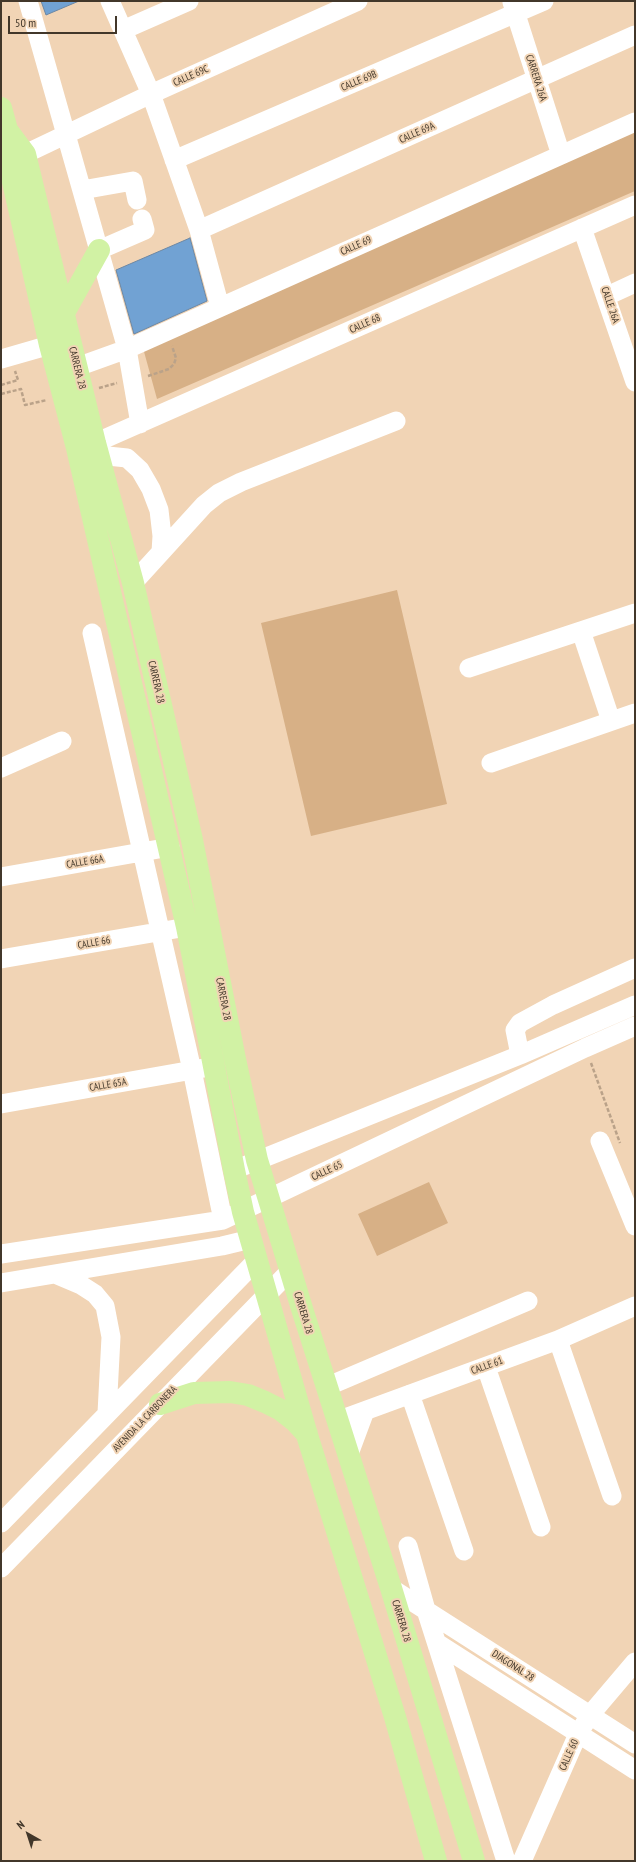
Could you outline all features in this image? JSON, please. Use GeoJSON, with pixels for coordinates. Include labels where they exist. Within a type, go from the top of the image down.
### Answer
{"type":"FeatureCollection","features":[{"type":"Feature","properties":{"kind":"main road","name":"CARRERA 28"},"geometry":{"type":"LineString","coordinates":[[1,108],[7,130],[8,160],[50,345],[77,448],[170,847],[243,1212],[268,1293],[307,1435],[395,1717],[436,1861]]}},
{"type":"Feature","properties":{"kind":"main road","name":"CARRERA 28"},"geometry":{"type":"LineString","coordinates":[[7,130],[25,154],[97,449],[133,583],[192,840],[233,1051],[257,1160],[326,1386],[391,1588],[474,1861]]}},
{"type":"Feature","properties":{"kind":"main road"},"geometry":{"type":"LineString","coordinates":[[64,313],[99,250]]}},
{"type":"Feature","properties":{"kind":"main road"},"geometry":{"type":"LineString","coordinates":[[160,1404],[194,1393],[224,1392],[248,1395],[281,1410],[307,1435]]}},
{"type":"Feature","properties":{"kind":"street"},"geometry":{"type":"LineString","coordinates":[[28,1],[127,349],[140,424]]}},
{"type":"Feature","properties":{"kind":"street"},"geometry":{"type":"LineString","coordinates":[[110,1],[151,94],[200,230],[220,307]]}},
{"type":"Feature","properties":{"kind":"street"},"geometry":{"type":"LineString","coordinates":[[123,30],[189,1]]}},
{"type":"Feature","properties":{"kind":"street","name":"CALLE 69C"},"geometry":{"type":"LineString","coordinates":[[25,154],[151,94],[358,1]]}},
{"type":"Feature","properties":{"kind":"street","name":"CALLE 69B"},"geometry":{"type":"LineString","coordinates":[[174,160],[514,7],[544,1]]}},
{"type":"Feature","properties":{"kind":"street","name":"CARRERA 26A"},"geometry":{"type":"LineString","coordinates":[[514,7],[561,154]]}},
{"type":"Feature","properties":{"kind":"street","name":"CALLE 69A"},"geometry":{"type":"LineString","coordinates":[[200,230],[635,35]]}},
{"type":"Feature","properties":{"kind":"street","name":"CALLE 69"},"geometry":{"type":"LineString","coordinates":[[77,367],[127,349],[635,122]]}},
{"type":"Feature","properties":{"kind":"street"},"geometry":{"type":"LineString","coordinates":[[82,190],[133,181],[137,200]]}},
{"type":"Feature","properties":{"kind":"street","name":"CALLE 68"},"geometry":{"type":"LineString","coordinates":[[97,449],[140,424],[635,205]]}},
{"type":"Feature","properties":{"kind":"street"},"geometry":{"type":"LineString","coordinates":[[99,250],[145,230],[142,219]]}},
{"type":"Feature","properties":{"kind":"street","name":"CALLE 26A"},"geometry":{"type":"LineString","coordinates":[[582,228],[634,373]]}},
{"type":"Feature","properties":{"kind":"street"},"geometry":{"type":"LineString","coordinates":[[607,296],[635,283]]}},
{"type":"Feature","properties":{"kind":"street"},"geometry":{"type":"LineString","coordinates":[[1,359],[50,345]]}},
{"type":"Feature","properties":{"kind":"street"},"geometry":{"type":"LineString","coordinates":[[133,583],[204,505],[219,493],[241,482],[396,421]]}},
{"type":"Feature","properties":{"kind":"street"},"geometry":{"type":"LineString","coordinates":[[97,449],[127,458],[140,470],[151,489],[159,510],[162,536],[161,552]]}},
{"type":"Feature","properties":{"kind":"street"},"geometry":{"type":"LineString","coordinates":[[469,668],[635,614]]}},
{"type":"Feature","properties":{"kind":"street"},"geometry":{"type":"LineString","coordinates":[[581,631],[611,721]]}},
{"type":"Feature","properties":{"kind":"street"},"geometry":{"type":"LineString","coordinates":[[92,633],[192,1070],[223,1220]]}},
{"type":"Feature","properties":{"kind":"street"},"geometry":{"type":"LineString","coordinates":[[490,763],[635,713]]}},
{"type":"Feature","properties":{"kind":"street"},"geometry":{"type":"LineString","coordinates":[[1,768],[62,741]]}},
{"type":"Feature","properties":{"kind":"street","name":"CALLE 66A"},"geometry":{"type":"LineString","coordinates":[[1,877],[170,847]]}},
{"type":"Feature","properties":{"kind":"street","name":"CALLE 66"},"geometry":{"type":"LineString","coordinates":[[1,959],[187,927]]}},
{"type":"Feature","properties":{"kind":"street"},"geometry":{"type":"LineString","coordinates":[[520,1055],[515,1030],[520,1023],[553,1005],[635,968]]}},
{"type":"Feature","properties":{"kind":"street"},"geometry":{"type":"LineString","coordinates":[[234,1170],[520,1055],[635,1005]]}},
{"type":"Feature","properties":{"kind":"street","name":"CALLE 65"},"geometry":{"type":"LineString","coordinates":[[1,1254],[223,1220],[243,1212],[585,1048],[635,1026]]}},
{"type":"Feature","properties":{"kind":"street","name":"CALLE 65A"},"geometry":{"type":"LineString","coordinates":[[1,1104],[215,1066]]}},
{"type":"Feature","properties":{"kind":"street"},"geometry":{"type":"LineString","coordinates":[[600,1141],[635,1226]]}},
{"type":"Feature","properties":{"kind":"street"},"geometry":{"type":"LineString","coordinates":[[1,1283],[222,1246],[251,1239]]}},
{"type":"Feature","properties":{"kind":"street"},"geometry":{"type":"LineString","coordinates":[[1,1523],[258,1260]]}},
{"type":"Feature","properties":{"kind":"street","name":"AVENIDA LA CARBONERA"},"geometry":{"type":"LineString","coordinates":[[1,1568],[290,1271]]}},
{"type":"Feature","properties":{"kind":"street"},"geometry":{"type":"LineString","coordinates":[[55,1274],[88,1289],[95,1294],[105,1306],[111,1336],[107,1414]]}},
{"type":"Feature","properties":{"kind":"street"},"geometry":{"type":"LineString","coordinates":[[326,1386],[528,1301]]}},
{"type":"Feature","properties":{"kind":"street","name":"CALLE 61"},"geometry":{"type":"LineString","coordinates":[[337,1421],[634,1312]]}},
{"type":"Feature","properties":{"kind":"street"},"geometry":{"type":"LineString","coordinates":[[558,1340],[612,1496]]}},
{"type":"Feature","properties":{"kind":"street"},"geometry":{"type":"LineString","coordinates":[[486,1367],[541,1527]]}},
{"type":"Feature","properties":{"kind":"street"},"geometry":{"type":"LineString","coordinates":[[410,1394],[464,1551]]}},
{"type":"Feature","properties":{"kind":"street"},"geometry":{"type":"LineString","coordinates":[[349,1454],[365,1411]]}},
{"type":"Feature","properties":{"kind":"street"},"geometry":{"type":"LineString","coordinates":[[408,1546],[436,1643],[506,1861]]}},
{"type":"Feature","properties":{"kind":"street","name":"DIAGONAL 28"},"geometry":{"type":"LineString","coordinates":[[391,1588],[635,1744]]}},
{"type":"Feature","properties":{"kind":"street"},"geometry":{"type":"LineString","coordinates":[[436,1643],[635,1770]]}},
{"type":"Feature","properties":{"kind":"street","name":"CALLE 60"},"geometry":{"type":"LineString","coordinates":[[522,1861],[578,1734],[590,1715],[635,1662]]}},
{"type":"Feature","properties":{"kind":"path"},"geometry":{"type":"LineString","coordinates":[[151,375],[169,369],[174,364],[176,358],[168,330]]}},
{"type":"Feature","properties":{"kind":"path"},"geometry":{"type":"LineString","coordinates":[[1,394],[21,389],[25,405]]}},
{"type":"Feature","properties":{"kind":"path"},"geometry":{"type":"LineString","coordinates":[[585,1048],[622,1146]]}},
{"type":"Feature","properties":{"kind":"shaded area"},"geometry":{"type":"Polygon","coordinates":[[[635,131],[635,191],[157,399],[143,348],[635,131]]]}},
{"type":"Feature","properties":{"kind":"shaded area"},"geometry":{"type":"Polygon","coordinates":[[[397,590],[447,804],[311,836],[261,623],[397,590]]]}},
{"type":"Feature","properties":{"kind":"shaded area"},"geometry":{"type":"Polygon","coordinates":[[[429,1182],[448,1223],[377,1256],[358,1214],[429,1182]]]}},
{"type":"Feature","properties":{"kind":"building"},"geometry":{"type":"Polygon","coordinates":[[[41,1],[79,1],[46,15],[41,1]]]}},
{"type":"Feature","properties":{"kind":"building"},"geometry":{"type":"Polygon","coordinates":[[[190,238],[207,301],[134,334],[116,270],[190,238]]]}}]}
